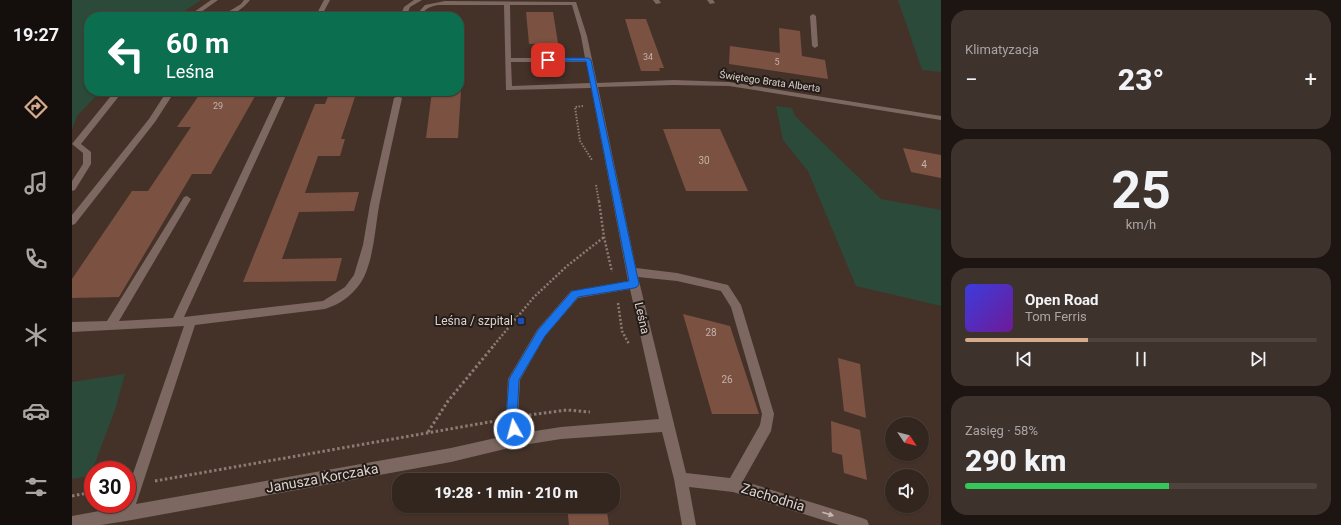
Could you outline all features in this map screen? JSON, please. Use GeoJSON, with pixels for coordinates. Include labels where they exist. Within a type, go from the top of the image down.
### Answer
{"type":"FeatureCollection","features":[{"type":"Feature","properties":{"kind":"street"},"geometry":{"type":"LineString","coordinates":[[197,12],[215,0]]}},
{"type":"Feature","properties":{"kind":"street"},"geometry":{"type":"LineString","coordinates":[[231,12],[243,5],[247,0]]}},
{"type":"Feature","properties":{"kind":"street"},"geometry":{"type":"LineString","coordinates":[[320,12],[326,0]]}},
{"type":"Feature","properties":{"kind":"street"},"geometry":{"type":"LineString","coordinates":[[404,12],[408,5],[419,0]]}},
{"type":"Feature","properties":{"kind":"street"},"geometry":{"type":"LineString","coordinates":[[420,12],[425,6],[445,3],[507,3],[509,88],[594,86]]}},
{"type":"Feature","properties":{"kind":"street","name":"Leśna"},"geometry":{"type":"LineString","coordinates":[[507,3],[574,3],[584,36],[634,284],[667,425],[682,479],[689,525]]}},
{"type":"Feature","properties":{"kind":"street"},"geometry":{"type":"LineString","coordinates":[[813,16],[815,46]]}},
{"type":"Feature","properties":{"kind":"street"},"geometry":{"type":"LineString","coordinates":[[508,60],[588,60]]}},
{"type":"Feature","properties":{"kind":"street","name":"Świętego Brata Alberta"},"geometry":{"type":"LineString","coordinates":[[594,86],[634,84],[729,84],[941,118]]}},
{"type":"Feature","properties":{"kind":"street"},"geometry":{"type":"LineString","coordinates":[[72,188],[87,164],[87,152],[76,144],[115,96]]}},
{"type":"Feature","properties":{"kind":"street"},"geometry":{"type":"LineString","coordinates":[[72,222],[152,120],[168,96]]}},
{"type":"Feature","properties":{"kind":"street"},"geometry":{"type":"LineString","coordinates":[[177,321],[282,96]]}},
{"type":"Feature","properties":{"kind":"street"},"geometry":{"type":"LineString","coordinates":[[72,327],[191,321],[325,305],[337,299],[349,290],[359,276],[368,245],[398,98]]}},
{"type":"Feature","properties":{"kind":"street"},"geometry":{"type":"LineString","coordinates":[[110,326],[187,199]]}},
{"type":"Feature","properties":{"kind":"street"},"geometry":{"type":"LineString","coordinates":[[632,272],[677,277],[724,288],[736,305],[768,414],[766,427],[733,485]]}},
{"type":"Feature","properties":{"kind":"street"},"geometry":{"type":"LineString","coordinates":[[517,440],[512,418],[514,379],[541,333],[575,294],[634,284]]}},
{"type":"Feature","properties":{"kind":"street"},"geometry":{"type":"LineString","coordinates":[[136,482],[191,321]]}},
{"type":"Feature","properties":{"kind":"street","name":"Janusza Korczaka"},"geometry":{"type":"LineString","coordinates":[[72,523],[451,455],[517,440],[561,433],[667,425]]}},
{"type":"Feature","properties":{"kind":"street","name":"Zachodnia"},"geometry":{"type":"LineString","coordinates":[[682,479],[733,485],[862,525]]}},
{"type":"Feature","properties":{"kind":"path"},"geometry":{"type":"LineString","coordinates":[[592,160],[580,141],[575,107],[598,105]]}},
{"type":"Feature","properties":{"kind":"path"},"geometry":{"type":"LineString","coordinates":[[596,183],[604,236],[616,287],[622,331],[632,349],[652,360]]}},
{"type":"Feature","properties":{"kind":"path"},"geometry":{"type":"LineString","coordinates":[[428,432],[448,401],[534,297],[567,266],[604,236]]}},
{"type":"Feature","properties":{"kind":"path"},"geometry":{"type":"LineString","coordinates":[[136,485],[467,424],[560,410],[578,409],[593,412],[599,430]]}},
{"type":"Feature","properties":{"kind":"path"},"geometry":{"type":"LineString","coordinates":[[72,496],[84,494]]}},
{"type":"Feature","properties":{"kind":"green space"},"geometry":{"type":"Polygon","coordinates":[[[72,0],[201,0],[183,12],[84,12],[84,96],[96,96],[77,116],[72,129],[72,0]]]}},
{"type":"Feature","properties":{"kind":"green space"},"geometry":{"type":"Polygon","coordinates":[[[898,0],[941,0],[941,72],[922,70],[898,0]]]}},
{"type":"Feature","properties":{"kind":"green space"},"geometry":{"type":"Polygon","coordinates":[[[776,106],[792,108],[795,116],[881,199],[941,210],[941,306],[856,286],[808,171],[783,140],[776,106]]]}},
{"type":"Feature","properties":{"kind":"green space"},"geometry":{"type":"Polygon","coordinates":[[[125,374],[115,410],[96,461],[84,461],[84,477],[72,479],[72,382],[125,374]]]}},
{"type":"Feature","properties":{"kind":"building"},"geometry":{"type":"Polygon","coordinates":[[[526,12],[553,12],[558,43],[529,44],[526,12]]]}},
{"type":"Feature","properties":{"kind":"building"},"geometry":{"type":"Polygon","coordinates":[[[625,19],[646,19],[664,68],[659,68],[660,71],[641,71],[625,19]]]}},
{"type":"Feature","properties":{"kind":"building"},"geometry":{"type":"Polygon","coordinates":[[[779,28],[800,31],[802,56],[825,60],[828,79],[729,64],[730,46],[780,53],[779,28]]]}},
{"type":"Feature","properties":{"kind":"building"},"geometry":{"type":"Polygon","coordinates":[[[199,96],[255,96],[211,174],[192,174],[119,297],[72,298],[72,279],[132,191],[148,191],[191,127],[177,127],[199,96]]]}},
{"type":"Feature","properties":{"kind":"building"},"geometry":{"type":"Polygon","coordinates":[[[328,96],[355,96],[341,139],[345,139],[340,156],[318,156],[305,193],[359,192],[354,211],[299,212],[282,259],[342,258],[336,281],[243,282],[315,104],[325,104],[328,96]]]}},
{"type":"Feature","properties":{"kind":"building"},"geometry":{"type":"Polygon","coordinates":[[[431,96],[461,96],[458,138],[426,138],[431,96]]]}},
{"type":"Feature","properties":{"kind":"building"},"geometry":{"type":"Polygon","coordinates":[[[663,129],[720,129],[748,191],[686,191],[663,129]]]}},
{"type":"Feature","properties":{"kind":"building"},"geometry":{"type":"Polygon","coordinates":[[[903,148],[941,155],[941,178],[911,172],[903,148]]]}},
{"type":"Feature","properties":{"kind":"building"},"geometry":{"type":"Polygon","coordinates":[[[683,314],[730,326],[759,414],[712,414],[683,314]]]}},
{"type":"Feature","properties":{"kind":"building"},"geometry":{"type":"Polygon","coordinates":[[[838,358],[860,364],[866,418],[844,411],[838,358]]]}},
{"type":"Feature","properties":{"kind":"building"},"geometry":{"type":"Polygon","coordinates":[[[831,421],[860,430],[867,480],[844,473],[842,455],[832,452],[831,421]]]}},
{"type":"Feature","properties":{"kind":"building"},"geometry":{"type":"Polygon","coordinates":[[[568,513],[607,513],[609,525],[569,525],[568,513]]]}},
{"type":"Feature","properties":{"kind":"place","name":"Leśna / szpital"},"geometry":{"type":"Point","coordinates":[521,321]}},
{"type":"Feature","properties":{"kind":"route"},"geometry":{"type":"LineString","coordinates":[[514,429],[512,418],[514,379],[541,333],[575,294],[634,284],[626,239],[588,60],[548,60]]}}]}
